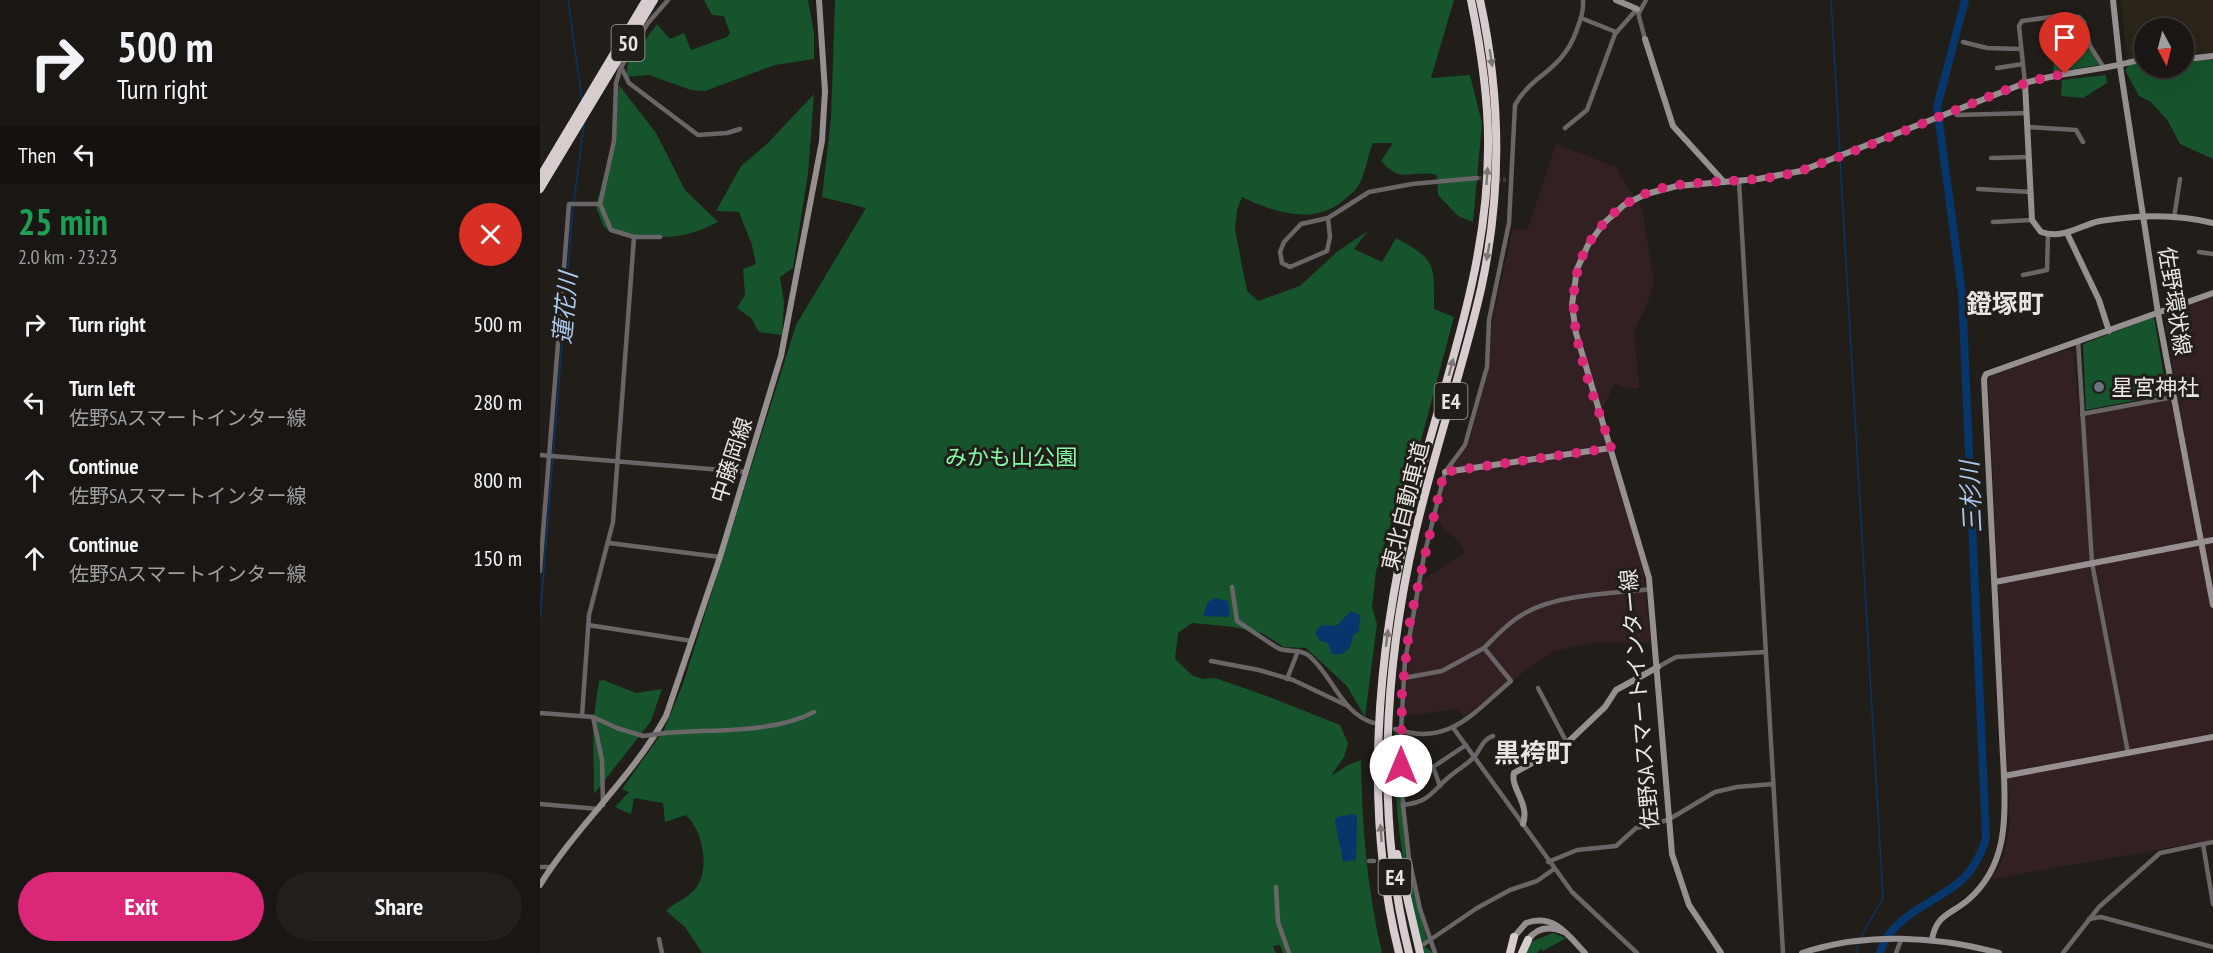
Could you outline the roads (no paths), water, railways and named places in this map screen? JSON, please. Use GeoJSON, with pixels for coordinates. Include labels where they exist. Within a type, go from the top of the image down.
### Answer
{"type":"FeatureCollection","features":[{"type":"Feature","properties":{"kind":"highway","name":"50"},"geometry":{"type":"LineString","coordinates":[[540,177],[646,0]]}},
{"type":"Feature","properties":{"kind":"highway","name":"50"},"geometry":{"type":"LineString","coordinates":[[540,189],[654,0]]}},
{"type":"Feature","properties":{"kind":"highway","name":"東北自動車道"},"geometry":{"type":"LineString","coordinates":[[1399,953],[1387,895],[1380,825],[1379,759],[1383,686],[1400,558],[1468,303],[1482,227],[1488,128],[1483,66],[1471,0]]}},
{"type":"Feature","properties":{"kind":"highway","name":"東北自動車道"},"geometry":{"type":"LineString","coordinates":[[1410,953],[1394,875],[1389,801],[1391,696],[1404,590],[1420,513],[1481,289],[1494,206],[1496,103],[1480,0]]}},
{"type":"Feature","properties":{"kind":"highway"},"geometry":{"type":"LineString","coordinates":[[1389,801],[1402,884],[1422,949]]}},
{"type":"Feature","properties":{"kind":"highway"},"geometry":{"type":"LineString","coordinates":[[1510,953],[1514,937]]}},
{"type":"Feature","properties":{"kind":"highway"},"geometry":{"type":"LineString","coordinates":[[1521,953],[1528,940]]}},
{"type":"Feature","properties":{"kind":"main road","name":"中藤岡線"},"geometry":{"type":"LineString","coordinates":[[540,885],[551,867],[650,744],[666,716],[720,556],[777,375],[819,159],[825,91],[819,0]]}},
{"type":"Feature","properties":{"kind":"main road"},"geometry":{"type":"LineString","coordinates":[[1616,0],[1638,11]]}},
{"type":"Feature","properties":{"kind":"main road","name":"佐野環状線"},"geometry":{"type":"LineString","coordinates":[[2113,0],[2120,66],[2158,313],[2213,605]]}},
{"type":"Feature","properties":{"kind":"main road"},"geometry":{"type":"LineString","coordinates":[[1645,39],[1673,126],[1724,182]]}},
{"type":"Feature","properties":{"kind":"main road"},"geometry":{"type":"LineString","coordinates":[[2194,58],[2213,56]]}},
{"type":"Feature","properties":{"kind":"main road"},"geometry":{"type":"LineString","coordinates":[[1953,111],[2025,83],[2054,75],[2104,69],[2134,62]]}},
{"type":"Feature","properties":{"kind":"main road"},"geometry":{"type":"LineString","coordinates":[[2025,83],[2032,220],[2037,228],[2048,234],[2067,233],[2098,221],[2143,217],[2213,223]]}},
{"type":"Feature","properties":{"kind":"main road","name":"佐野SAスマートインター線"},"geometry":{"type":"LineString","coordinates":[[1721,953],[1701,926],[1684,895],[1672,854],[1650,590],[1642,549],[1574,324],[1573,288],[1582,257],[1604,223],[1635,199],[1665,188],[1787,175],[1953,111]]}},
{"type":"Feature","properties":{"kind":"main road"},"geometry":{"type":"LineString","coordinates":[[2067,233],[2099,300],[2109,331]]}},
{"type":"Feature","properties":{"kind":"main road"},"geometry":{"type":"LineString","coordinates":[[1932,939],[1936,922],[1978,890],[1996,863],[2005,824],[1984,376],[2213,293]]}},
{"type":"Feature","properties":{"kind":"main road"},"geometry":{"type":"LineString","coordinates":[[1444,472],[1611,448]]}},
{"type":"Feature","properties":{"kind":"main road"},"geometry":{"type":"LineString","coordinates":[[1995,582],[2213,540]]}},
{"type":"Feature","properties":{"kind":"main road"},"geometry":{"type":"LineString","coordinates":[[1523,824],[1524,805],[1513,776],[1567,743],[1605,707],[1616,690],[1658,667]]}},
{"type":"Feature","properties":{"kind":"main road"},"geometry":{"type":"LineString","coordinates":[[2004,776],[2213,737]]}},
{"type":"Feature","properties":{"kind":"main road"},"geometry":{"type":"LineString","coordinates":[[1514,937],[1526,923],[1538,920],[1557,924],[1585,953]]}},
{"type":"Feature","properties":{"kind":"main road"},"geometry":{"type":"LineString","coordinates":[[1528,940],[1536,932],[1549,928],[1567,934]]}},
{"type":"Feature","properties":{"kind":"main road"},"geometry":{"type":"LineString","coordinates":[[1802,953],[1868,942],[1932,939],[1999,953]]}},
{"type":"Feature","properties":{"kind":"street"},"geometry":{"type":"LineString","coordinates":[[660,237],[634,237],[612,230],[600,204],[614,141],[616,83],[621,67],[648,23],[668,0]]}},
{"type":"Feature","properties":{"kind":"street"},"geometry":{"type":"LineString","coordinates":[[1435,953],[1429,941],[1409,858],[1403,805],[1401,731],[1410,621],[1444,472],[1465,445],[1486,367],[1489,320],[1509,223],[1508,181],[1515,105],[1521,94],[1570,50],[1581,18],[1583,0]]}},
{"type":"Feature","properties":{"kind":"street"},"geometry":{"type":"LineString","coordinates":[[1565,128],[1587,110],[1616,32],[1646,0]]}},
{"type":"Feature","properties":{"kind":"street"},"geometry":{"type":"LineString","coordinates":[[1638,11],[1645,39]]}},
{"type":"Feature","properties":{"kind":"street"},"geometry":{"type":"LineString","coordinates":[[2025,83],[2019,26],[2022,21],[2066,15],[2079,17],[2084,22],[2090,46],[2104,69]]}},
{"type":"Feature","properties":{"kind":"street"},"geometry":{"type":"LineString","coordinates":[[1581,18],[1616,32]]}},
{"type":"Feature","properties":{"kind":"street"},"geometry":{"type":"LineString","coordinates":[[1963,42],[1987,48],[2021,49]]}},
{"type":"Feature","properties":{"kind":"street"},"geometry":{"type":"LineString","coordinates":[[1997,68],[2023,64]]}},
{"type":"Feature","properties":{"kind":"street"},"geometry":{"type":"LineString","coordinates":[[621,67],[629,83],[698,135],[727,133],[740,129]]}},
{"type":"Feature","properties":{"kind":"street"},"geometry":{"type":"LineString","coordinates":[[1953,111],[1960,116],[2027,113]]}},
{"type":"Feature","properties":{"kind":"street"},"geometry":{"type":"LineString","coordinates":[[2028,127],[2076,130],[2083,142]]}},
{"type":"Feature","properties":{"kind":"street"},"geometry":{"type":"LineString","coordinates":[[1991,158],[2029,157]]}},
{"type":"Feature","properties":{"kind":"street"},"geometry":{"type":"LineString","coordinates":[[1328,218],[1330,237],[1327,250],[1290,267],[1282,263],[1280,252],[1287,238],[1303,222],[1328,218],[1376,190],[1448,179],[1477,178]]}},
{"type":"Feature","properties":{"kind":"street"},"geometry":{"type":"LineString","coordinates":[[2174,218],[2180,179]]}},
{"type":"Feature","properties":{"kind":"street"},"geometry":{"type":"LineString","coordinates":[[1739,181],[1783,953]]}},
{"type":"Feature","properties":{"kind":"street"},"geometry":{"type":"LineString","coordinates":[[1978,189],[2031,192]]}},
{"type":"Feature","properties":{"kind":"street"},"geometry":{"type":"LineString","coordinates":[[540,572],[573,204],[600,204]]}},
{"type":"Feature","properties":{"kind":"street"},"geometry":{"type":"LineString","coordinates":[[1993,222],[2032,220]]}},
{"type":"Feature","properties":{"kind":"street"},"geometry":{"type":"LineString","coordinates":[[2023,275],[2046,270],[2048,234]]}},
{"type":"Feature","properties":{"kind":"street"},"geometry":{"type":"LineString","coordinates":[[582,716],[588,625],[609,543],[634,237]]}},
{"type":"Feature","properties":{"kind":"street"},"geometry":{"type":"LineString","coordinates":[[2199,252],[2213,254]]}},
{"type":"Feature","properties":{"kind":"street"},"geometry":{"type":"LineString","coordinates":[[2078,341],[2092,563],[2128,753]]}},
{"type":"Feature","properties":{"kind":"street"},"geometry":{"type":"LineString","coordinates":[[2082,414],[2173,397]]}},
{"type":"Feature","properties":{"kind":"street"},"geometry":{"type":"LineString","coordinates":[[540,455],[746,472]]}},
{"type":"Feature","properties":{"kind":"street"},"geometry":{"type":"LineString","coordinates":[[609,543],[720,556]]}},
{"type":"Feature","properties":{"kind":"street"},"geometry":{"type":"LineString","coordinates":[[1232,587],[1237,621],[1280,648],[1306,653],[1327,674],[1331,685],[1357,716],[1374,723]]}},
{"type":"Feature","properties":{"kind":"street"},"geometry":{"type":"LineString","coordinates":[[1404,678],[1442,671],[1484,648],[1505,627],[1527,612],[1555,601],[1650,590]]}},
{"type":"Feature","properties":{"kind":"street"},"geometry":{"type":"LineString","coordinates":[[588,625],[692,641]]}},
{"type":"Feature","properties":{"kind":"street"},"geometry":{"type":"LineString","coordinates":[[1395,729],[1418,736],[1435,735],[1454,729],[1511,681],[1484,648]]}},
{"type":"Feature","properties":{"kind":"street"},"geometry":{"type":"LineString","coordinates":[[1287,678],[1298,651]]}},
{"type":"Feature","properties":{"kind":"street"},"geometry":{"type":"LineString","coordinates":[[1658,667],[1676,657],[1766,652]]}},
{"type":"Feature","properties":{"kind":"street"},"geometry":{"type":"LineString","coordinates":[[1211,662],[1250,668],[1287,678],[1348,706]]}},
{"type":"Feature","properties":{"kind":"street"},"geometry":{"type":"LineString","coordinates":[[1538,688],[1567,743]]}},
{"type":"Feature","properties":{"kind":"street"},"geometry":{"type":"LineString","coordinates":[[540,713],[593,717],[643,736],[747,728],[803,718],[814,712]]}},
{"type":"Feature","properties":{"kind":"street"},"geometry":{"type":"LineString","coordinates":[[540,804],[601,807],[602,760],[593,717]]}},
{"type":"Feature","properties":{"kind":"street"},"geometry":{"type":"LineString","coordinates":[[1454,729],[1548,862],[1572,891],[1637,953]]}},
{"type":"Feature","properties":{"kind":"street"},"geometry":{"type":"LineString","coordinates":[[1403,805],[1424,800],[1474,757],[1486,740],[1493,736]]}},
{"type":"Feature","properties":{"kind":"street"},"geometry":{"type":"LineString","coordinates":[[1401,766],[1433,767],[1466,745]]}},
{"type":"Feature","properties":{"kind":"street"},"geometry":{"type":"LineString","coordinates":[[1433,767],[1440,786]]}},
{"type":"Feature","properties":{"kind":"street"},"geometry":{"type":"LineString","coordinates":[[1548,862],[1577,850],[1612,848],[1621,843],[1636,828],[1668,820],[1715,792],[1737,787],[1773,784]]}},
{"type":"Feature","properties":{"kind":"street"},"geometry":{"type":"LineString","coordinates":[[2063,953],[2110,896],[2160,853],[2213,842]]}},
{"type":"Feature","properties":{"kind":"street"},"geometry":{"type":"LineString","coordinates":[[2204,844],[2213,903]]}},
{"type":"Feature","properties":{"kind":"street"},"geometry":{"type":"LineString","coordinates":[[1402,859],[1409,858]]}},
{"type":"Feature","properties":{"kind":"street"},"geometry":{"type":"LineString","coordinates":[[540,867],[551,867]]}},
{"type":"Feature","properties":{"kind":"street"},"geometry":{"type":"LineString","coordinates":[[1422,949],[1429,941],[1477,908],[1510,890],[1530,885],[1554,868]]}},
{"type":"Feature","properties":{"kind":"street"},"geometry":{"type":"LineString","coordinates":[[1276,887],[1278,922],[1289,953]]}},
{"type":"Feature","properties":{"kind":"street"},"geometry":{"type":"LineString","coordinates":[[2089,919],[2101,917],[2213,947]]}},
{"type":"Feature","properties":{"kind":"street"},"geometry":{"type":"LineString","coordinates":[[659,939],[662,953]]}},
{"type":"Feature","properties":{"kind":"street"},"geometry":{"type":"LineString","coordinates":[[1896,953],[1901,940]]}},
{"type":"Feature","properties":{"kind":"water"},"geometry":{"type":"Polygon","coordinates":[[[1215,598],[1228,601],[1230,615],[1227,617],[1203,616],[1208,602],[1215,598]]]}},
{"type":"Feature","properties":{"kind":"water"},"geometry":{"type":"Polygon","coordinates":[[[1351,611],[1360,615],[1359,631],[1353,635],[1351,644],[1345,652],[1332,654],[1328,643],[1320,641],[1315,633],[1322,625],[1336,626],[1351,611]]]}},
{"type":"Feature","properties":{"kind":"water"},"geometry":{"type":"Polygon","coordinates":[[[1354,814],[1357,817],[1356,860],[1343,862],[1335,821],[1337,817],[1354,814]]]}},
{"type":"Feature","properties":{"kind":"waterway","name":"蓮花川"},"geometry":{"type":"LineString","coordinates":[[568,0],[582,100]]}},
{"type":"Feature","properties":{"kind":"waterway"},"geometry":{"type":"LineString","coordinates":[[1831,0],[1840,154]]}},
{"type":"Feature","properties":{"kind":"waterway","name":"三杉川"},"geometry":{"type":"LineString","coordinates":[[1880,953],[1885,940],[1904,919],[1963,879],[1977,860],[1986,839],[1962,293],[1937,107],[1965,0]]}},
{"type":"Feature","properties":{"kind":"waterway","name":"蓮花川"},"geometry":{"type":"LineString","coordinates":[[574,201],[584,123]]}},
{"type":"Feature","properties":{"kind":"waterway"},"geometry":{"type":"LineString","coordinates":[[1840,159],[1883,898],[1861,937]]}},
{"type":"Feature","properties":{"kind":"waterway","name":"蓮花川"},"geometry":{"type":"LineString","coordinates":[[540,618],[573,206]]}},
{"type":"Feature","properties":{"kind":"waterway"},"geometry":{"type":"LineString","coordinates":[[1856,953],[1858,946]]}},
{"type":"Feature","properties":{"kind":"tunnel"},"geometry":{"type":"LineString","coordinates":[[1477,178],[1506,180]]}},
{"type":"Feature","properties":{"kind":"place","name":"星宮神社"},"geometry":{"type":"Point","coordinates":[2099,387]}},
{"type":"Feature","properties":{"kind":"district","name":"鐙塚町"},"geometry":{"type":"Point","coordinates":[2005,303]}},
{"type":"Feature","properties":{"kind":"district","name":"黒袴町"},"geometry":{"type":"Point","coordinates":[1533,752]}},
{"type":"Feature","properties":{"kind":"park label","name":"みかも山公園"},"geometry":{"type":"Point","coordinates":[1011,457]}}]}
